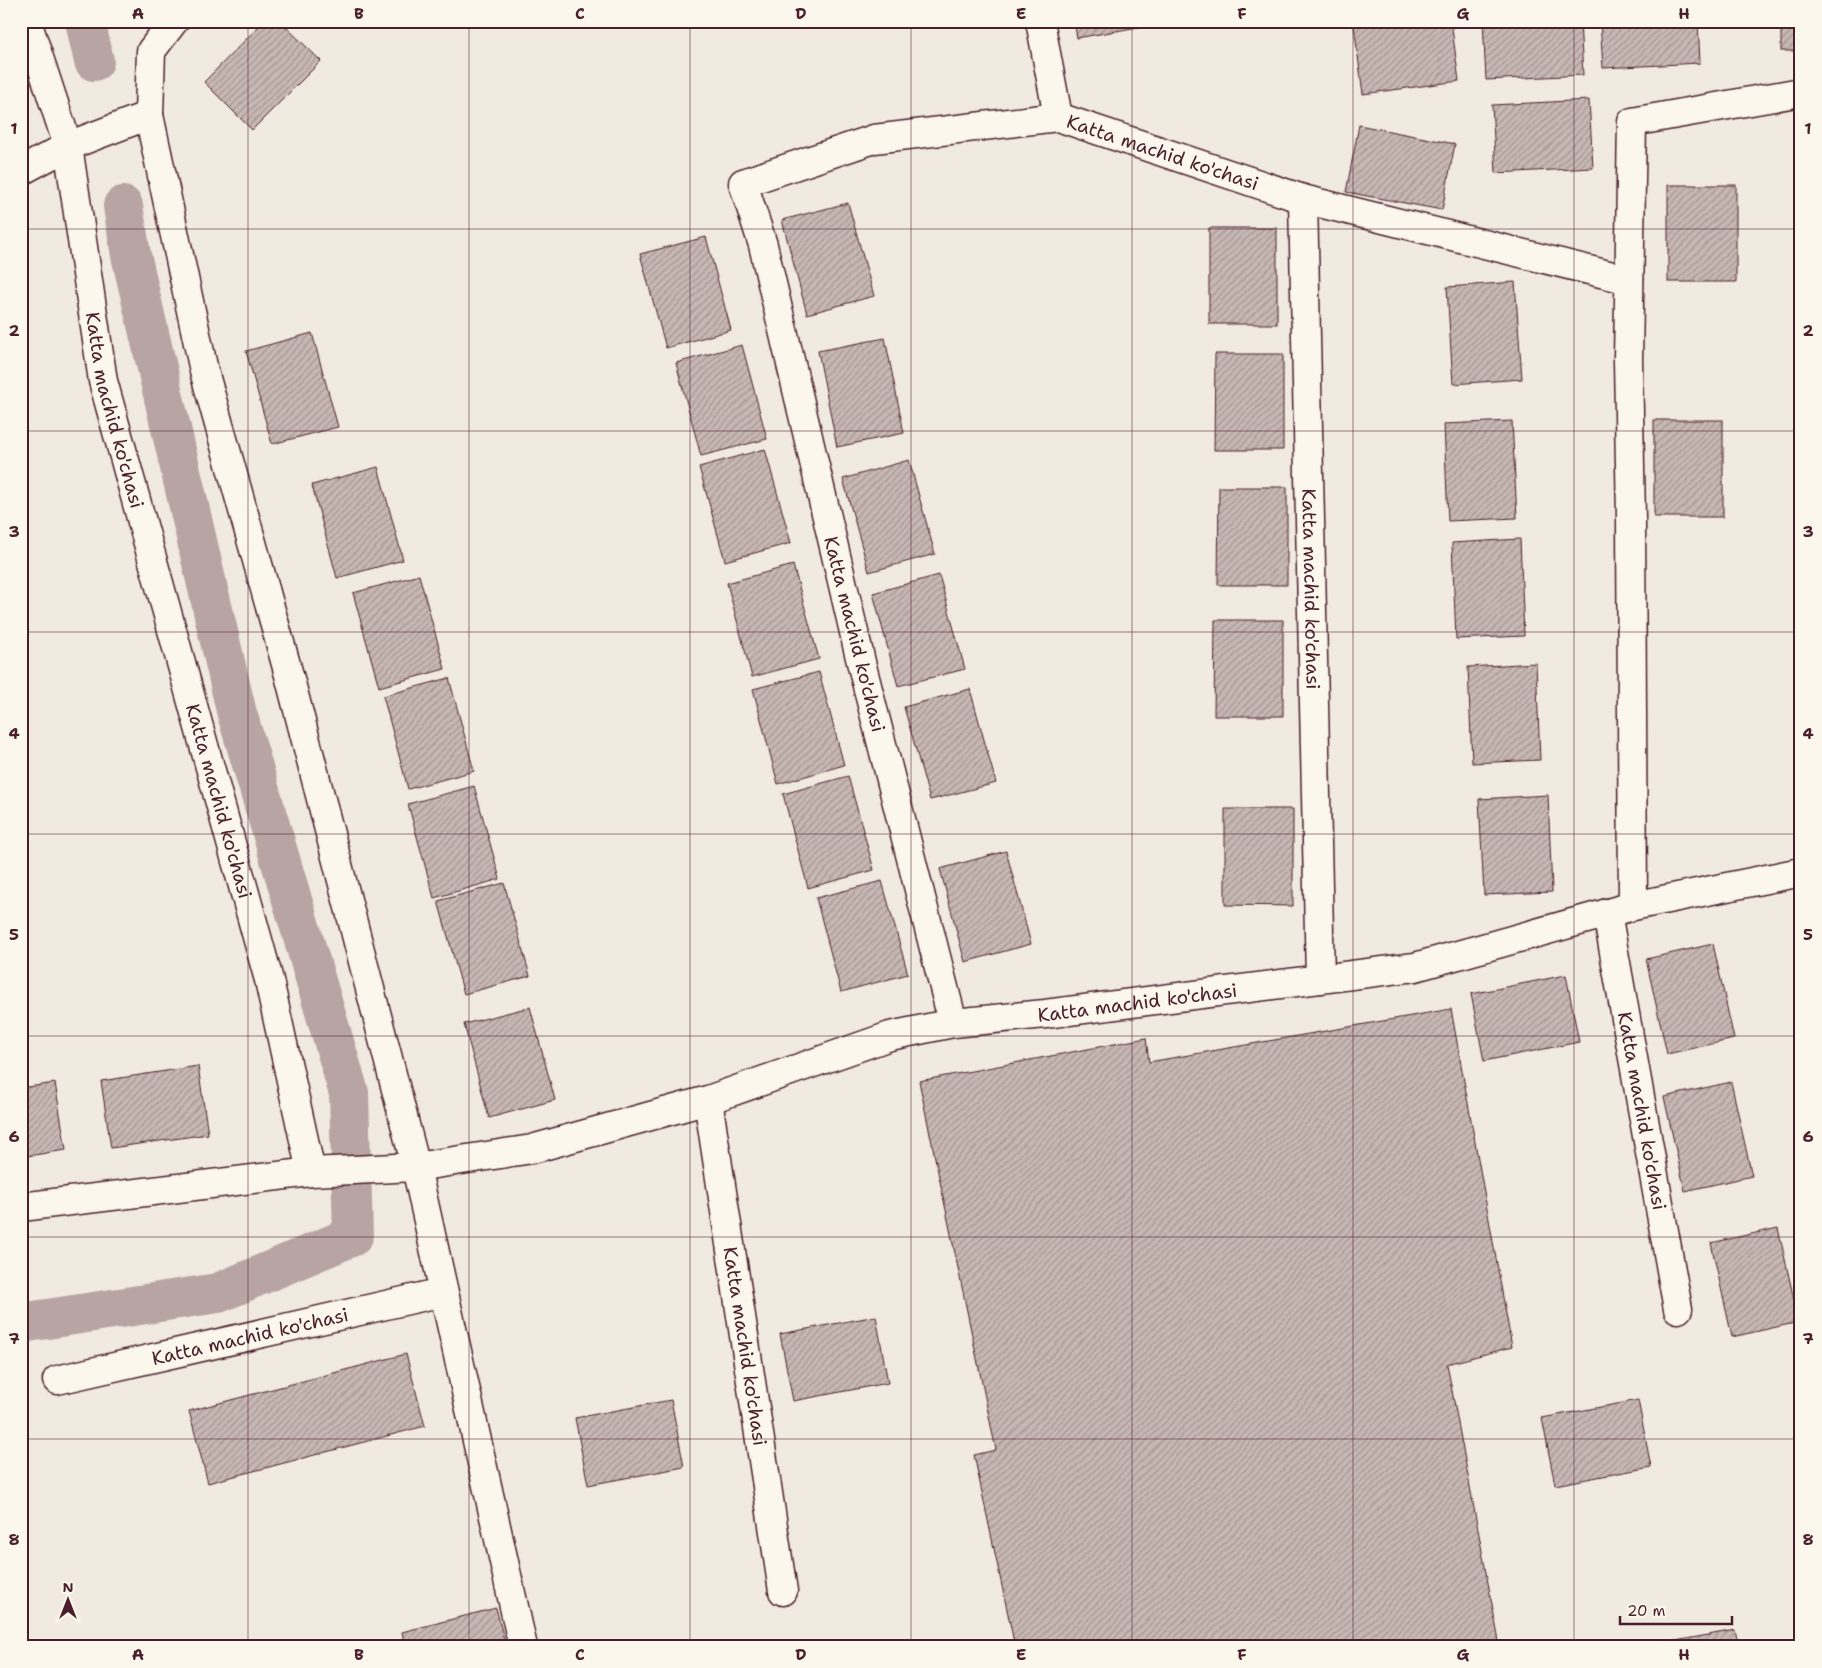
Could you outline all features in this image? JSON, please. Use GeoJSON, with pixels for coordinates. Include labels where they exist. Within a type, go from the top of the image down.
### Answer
{"type":"FeatureCollection","features":[{"type":"Feature","properties":{"kind":"street","name":"Katta machid ko'chasi"},"geometry":{"type":"LineString","coordinates":[[27,21],[68,146],[103,381],[269,980],[311,1172],[416,1167],[532,1149],[708,1100],[890,1036],[954,1022],[1045,1014],[1415,967],[1633,906],[1801,872]]}},
{"type":"Feature","properties":{"kind":"street"},"geometry":{"type":"LineString","coordinates":[[147,21],[151,51],[149,115],[204,371],[290,675],[416,1167],[523,1647]]}},
{"type":"Feature","properties":{"kind":"street"},"geometry":{"type":"LineString","coordinates":[[151,51],[174,21]]}},
{"type":"Feature","properties":{"kind":"street","name":"Katta machid ko'chasi"},"geometry":{"type":"LineString","coordinates":[[1040,21],[1058,117]]}},
{"type":"Feature","properties":{"kind":"street"},"geometry":{"type":"LineString","coordinates":[[1633,906],[1631,519],[1628,360],[1632,122],[1801,92]]}},
{"type":"Feature","properties":{"kind":"street"},"geometry":{"type":"LineString","coordinates":[[21,171],[68,146],[149,115]]}},
{"type":"Feature","properties":{"kind":"street","name":"Katta machid ko'chasi"},"geometry":{"type":"LineString","coordinates":[[954,1022],[860,662],[763,245],[743,183],[874,139],[1058,117],[1303,199],[1629,280]]}},
{"type":"Feature","properties":{"kind":"street","name":"Katta machid ko'chasi"},"geometry":{"type":"LineString","coordinates":[[1303,199],[1320,979]]}},
{"type":"Feature","properties":{"kind":"street","name":"Katta machid ko'chasi"},"geometry":{"type":"LineString","coordinates":[[1607,913],[1678,1309]]}},
{"type":"Feature","properties":{"kind":"street","name":"Katta machid ko'chasi"},"geometry":{"type":"LineString","coordinates":[[708,1100],[782,1591]]}},
{"type":"Feature","properties":{"kind":"street"},"geometry":{"type":"LineString","coordinates":[[21,1207],[311,1172]]}},
{"type":"Feature","properties":{"kind":"street","name":"Katta machid ko'chasi"},"geometry":{"type":"LineString","coordinates":[[57,1380],[443,1292]]}},
{"type":"Feature","properties":{"kind":"building"},"geometry":{"type":"Polygon","coordinates":[[[264,21],[280,21],[321,61],[252,130],[204,82],[264,21]]]}},
{"type":"Feature","properties":{"kind":"building"},"geometry":{"type":"Polygon","coordinates":[[[1074,21],[1143,21],[1144,26],[1077,38],[1074,21]]]}},
{"type":"Feature","properties":{"kind":"building"},"geometry":{"type":"Polygon","coordinates":[[[1391,21],[1451,21],[1459,81],[1363,94],[1354,26],[1391,21]]]}},
{"type":"Feature","properties":{"kind":"building"},"geometry":{"type":"Polygon","coordinates":[[[1483,21],[1580,21],[1583,75],[1486,80],[1483,21]]]}},
{"type":"Feature","properties":{"kind":"building"},"geometry":{"type":"Polygon","coordinates":[[[1600,21],[1698,21],[1700,63],[1603,68],[1600,21]]]}},
{"type":"Feature","properties":{"kind":"building"},"geometry":{"type":"Polygon","coordinates":[[[1781,21],[1801,21],[1801,51],[1781,51],[1781,21]]]}},
{"type":"Feature","properties":{"kind":"building"},"geometry":{"type":"Polygon","coordinates":[[[1589,100],[1593,168],[1496,173],[1492,105],[1589,100]]]}},
{"type":"Feature","properties":{"kind":"building"},"geometry":{"type":"Polygon","coordinates":[[[1359,125],[1455,144],[1442,210],[1346,192],[1359,125]]]}},
{"type":"Feature","properties":{"kind":"building"},"geometry":{"type":"Polygon","coordinates":[[[1668,185],[1736,185],[1736,282],[1668,282],[1668,185]]]}},
{"type":"Feature","properties":{"kind":"building"},"geometry":{"type":"Polygon","coordinates":[[[848,203],[874,296],[807,314],[782,220],[848,203]]]}},
{"type":"Feature","properties":{"kind":"building"},"geometry":{"type":"Polygon","coordinates":[[[1209,228],[1277,228],[1277,324],[1209,324],[1209,228]]]}},
{"type":"Feature","properties":{"kind":"building"},"geometry":{"type":"Polygon","coordinates":[[[706,237],[731,330],[666,348],[640,254],[706,237]]]}},
{"type":"Feature","properties":{"kind":"building"},"geometry":{"type":"Polygon","coordinates":[[[1515,282],[1522,379],[1453,384],[1447,287],[1515,282]]]}},
{"type":"Feature","properties":{"kind":"building"},"geometry":{"type":"Polygon","coordinates":[[[312,333],[338,427],[272,444],[246,351],[312,333]]]}},
{"type":"Feature","properties":{"kind":"building"},"geometry":{"type":"Polygon","coordinates":[[[885,338],[904,433],[837,447],[818,351],[885,338]]]}},
{"type":"Feature","properties":{"kind":"building"},"geometry":{"type":"Polygon","coordinates":[[[742,345],[767,439],[701,456],[676,363],[742,345]]]}},
{"type":"Feature","properties":{"kind":"building"},"geometry":{"type":"Polygon","coordinates":[[[1215,354],[1283,354],[1283,450],[1214,450],[1215,354]]]}},
{"type":"Feature","properties":{"kind":"building"},"geometry":{"type":"Polygon","coordinates":[[[1654,420],[1723,420],[1723,517],[1654,517],[1654,420]]]}},
{"type":"Feature","properties":{"kind":"building"},"geometry":{"type":"Polygon","coordinates":[[[1512,421],[1517,518],[1448,521],[1444,424],[1512,421]]]}},
{"type":"Feature","properties":{"kind":"building"},"geometry":{"type":"Polygon","coordinates":[[[765,449],[791,543],[725,561],[699,467],[765,449]]]}},
{"type":"Feature","properties":{"kind":"building"},"geometry":{"type":"Polygon","coordinates":[[[909,460],[935,554],[869,572],[843,479],[909,460]]]}},
{"type":"Feature","properties":{"kind":"building"},"geometry":{"type":"Polygon","coordinates":[[[378,467],[403,560],[337,578],[312,485],[378,467]]]}},
{"type":"Feature","properties":{"kind":"building"},"geometry":{"type":"Polygon","coordinates":[[[1219,487],[1287,487],[1287,585],[1218,585],[1219,487]]]}},
{"type":"Feature","properties":{"kind":"building"},"geometry":{"type":"Polygon","coordinates":[[[1520,539],[1524,636],[1456,639],[1452,543],[1520,539]]]}},
{"type":"Feature","properties":{"kind":"building"},"geometry":{"type":"Polygon","coordinates":[[[793,565],[819,659],[752,677],[727,583],[793,565]]]}},
{"type":"Feature","properties":{"kind":"building"},"geometry":{"type":"Polygon","coordinates":[[[419,575],[445,669],[379,687],[353,593],[419,575]]]}},
{"type":"Feature","properties":{"kind":"building"},"geometry":{"type":"Polygon","coordinates":[[[939,575],[965,669],[898,686],[873,593],[939,575]]]}},
{"type":"Feature","properties":{"kind":"building"},"geometry":{"type":"Polygon","coordinates":[[[1215,620],[1283,620],[1283,716],[1214,716],[1215,620]]]}},
{"type":"Feature","properties":{"kind":"building"},"geometry":{"type":"Polygon","coordinates":[[[1536,663],[1540,760],[1472,763],[1468,667],[1536,663]]]}},
{"type":"Feature","properties":{"kind":"building"},"geometry":{"type":"Polygon","coordinates":[[[819,672],[844,765],[778,784],[753,689],[819,672]]]}},
{"type":"Feature","properties":{"kind":"building"},"geometry":{"type":"Polygon","coordinates":[[[449,678],[474,771],[408,789],[383,696],[449,678]]]}},
{"type":"Feature","properties":{"kind":"building"},"geometry":{"type":"Polygon","coordinates":[[[970,689],[996,783],[930,800],[904,707],[970,689]]]}},
{"type":"Feature","properties":{"kind":"building"},"geometry":{"type":"Polygon","coordinates":[[[848,776],[874,870],[808,888],[783,794],[848,776]]]}},
{"type":"Feature","properties":{"kind":"building"},"geometry":{"type":"Polygon","coordinates":[[[474,786],[500,879],[434,898],[408,804],[474,786]]]}},
{"type":"Feature","properties":{"kind":"building"},"geometry":{"type":"Polygon","coordinates":[[[1548,795],[1552,892],[1484,895],[1479,799],[1548,795]]]}},
{"type":"Feature","properties":{"kind":"building"},"geometry":{"type":"Polygon","coordinates":[[[1225,809],[1293,809],[1293,906],[1225,905],[1225,809]]]}},
{"type":"Feature","properties":{"kind":"building"},"geometry":{"type":"Polygon","coordinates":[[[1006,851],[1031,944],[965,962],[940,869],[1006,851]]]}},
{"type":"Feature","properties":{"kind":"building"},"geometry":{"type":"Polygon","coordinates":[[[882,881],[908,974],[841,992],[816,898],[882,881]]]}},
{"type":"Feature","properties":{"kind":"building"},"geometry":{"type":"Polygon","coordinates":[[[504,883],[530,976],[464,994],[438,901],[504,883]]]}},
{"type":"Feature","properties":{"kind":"building"},"geometry":{"type":"Polygon","coordinates":[[[1713,944],[1734,1039],[1667,1054],[1646,959],[1713,944]]]}},
{"type":"Feature","properties":{"kind":"building"},"geometry":{"type":"Polygon","coordinates":[[[1566,975],[1579,1042],[1484,1061],[1471,994],[1566,975]]]}},
{"type":"Feature","properties":{"kind":"building"},"geometry":{"type":"Polygon","coordinates":[[[530,1007],[555,1100],[489,1118],[464,1024],[530,1007]]]}},
{"type":"Feature","properties":{"kind":"building"},"geometry":{"type":"Polygon","coordinates":[[[1451,1009],[1512,1347],[1447,1364],[1500,1647],[1015,1647],[974,1455],[996,1450],[919,1081],[1146,1038],[1149,1062],[1451,1009]]]}},
{"type":"Feature","properties":{"kind":"building"},"geometry":{"type":"Polygon","coordinates":[[[198,1066],[208,1134],[111,1148],[101,1081],[198,1066]]]}},
{"type":"Feature","properties":{"kind":"building"},"geometry":{"type":"Polygon","coordinates":[[[1731,1082],[1752,1176],[1685,1191],[1664,1097],[1731,1082]]]}},
{"type":"Feature","properties":{"kind":"building"},"geometry":{"type":"Polygon","coordinates":[[[55,1083],[66,1150],[21,1157],[21,1088],[55,1083]]]}},
{"type":"Feature","properties":{"kind":"building"},"geometry":{"type":"Polygon","coordinates":[[[1778,1228],[1799,1322],[1732,1337],[1711,1243],[1778,1228]]]}},
{"type":"Feature","properties":{"kind":"building"},"geometry":{"type":"Polygon","coordinates":[[[876,1316],[888,1383],[793,1401],[780,1334],[876,1316]]]}},
{"type":"Feature","properties":{"kind":"building"},"geometry":{"type":"Polygon","coordinates":[[[406,1354],[425,1426],[208,1483],[189,1411],[406,1354]]]}},
{"type":"Feature","properties":{"kind":"building"},"geometry":{"type":"Polygon","coordinates":[[[671,1400],[684,1467],[588,1485],[575,1418],[671,1400]]]}},
{"type":"Feature","properties":{"kind":"building"},"geometry":{"type":"Polygon","coordinates":[[[1638,1400],[1651,1467],[1555,1485],[1542,1418],[1638,1400]]]}},
{"type":"Feature","properties":{"kind":"building"},"geometry":{"type":"Polygon","coordinates":[[[496,1608],[506,1647],[405,1647],[402,1632],[496,1608]]]}},
{"type":"Feature","properties":{"kind":"building"},"geometry":{"type":"Polygon","coordinates":[[[1735,1630],[1739,1647],[1643,1647],[1735,1630]]]}},
{"type":"Feature","properties":{"kind":"waterway"},"geometry":{"type":"LineString","coordinates":[[85,21],[94,61]]}},
{"type":"Feature","properties":{"kind":"waterway"},"geometry":{"type":"LineString","coordinates":[[21,1323],[218,1293],[353,1236],[349,1093],[236,710],[131,255],[123,206]]}}]}
